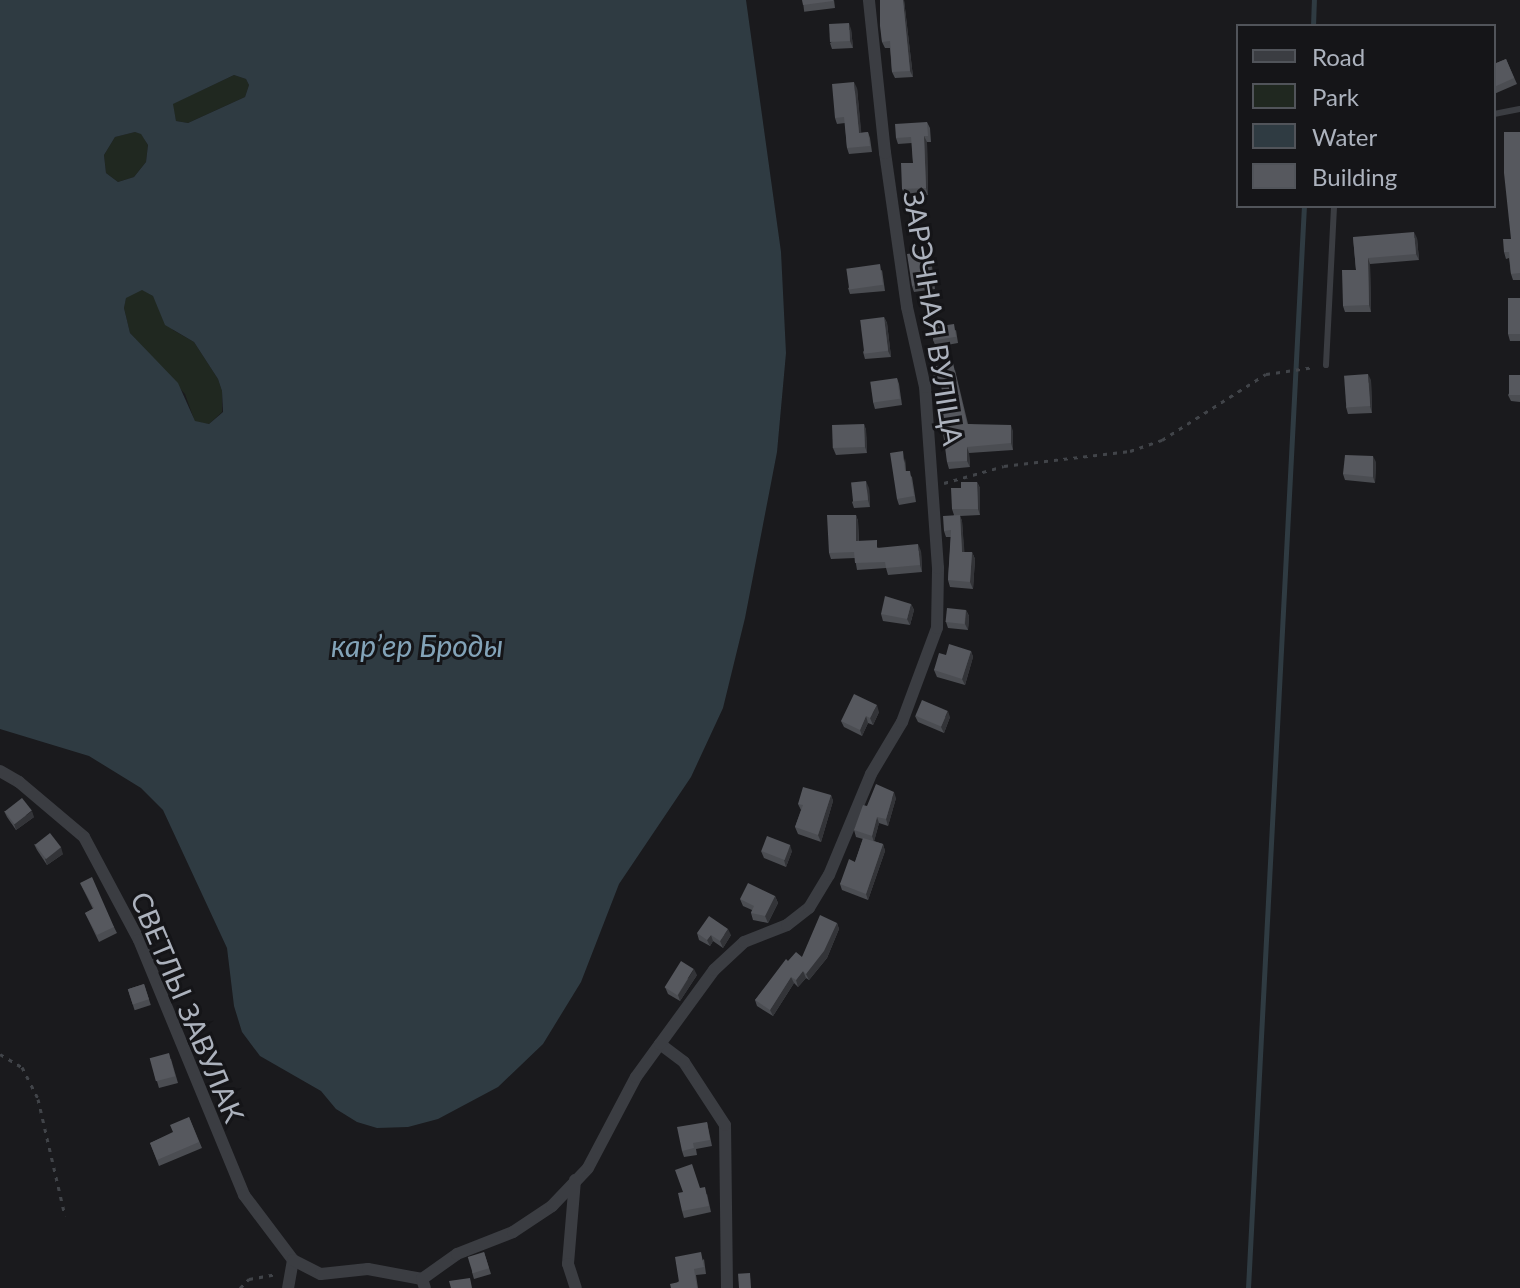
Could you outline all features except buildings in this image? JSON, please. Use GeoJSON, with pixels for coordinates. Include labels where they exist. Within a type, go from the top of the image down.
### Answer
{"type":"FeatureCollection","features":[{"type":"Feature","properties":{"kind":"street","name":"ЗАРЭЧНАЯ ВУЛІЦА"},"geometry":{"type":"LineString","coordinates":[[423,1284],[457,1254],[513,1232],[552,1206],[588,1168],[636,1077],[714,970],[744,942],[787,925],[809,908],[829,875],[871,774],[902,722],[937,628],[938,568],[925,387],[907,307],[869,0]]}},
{"type":"Feature","properties":{"kind":"street","name":"СВЕТЛЫ ЗАВУЛАК"},"geometry":{"type":"LineString","coordinates":[[0,771],[84,837],[139,940],[244,1195],[292,1266]]}},
{"type":"Feature","properties":{"kind":"street"},"geometry":{"type":"LineString","coordinates":[[660,1044],[684,1062],[725,1125],[727,1288]]}},
{"type":"Feature","properties":{"kind":"street"},"geometry":{"type":"LineString","coordinates":[[575,1180],[568,1264],[576,1288]]}},
{"type":"Feature","properties":{"kind":"street"},"geometry":{"type":"LineString","coordinates":[[288,1288],[292,1266],[321,1274],[368,1269],[423,1284]]}},
{"type":"Feature","properties":{"kind":"lane"},"geometry":{"type":"LineString","coordinates":[[1496,114],[1520,109]]}},
{"type":"Feature","properties":{"kind":"lane"},"geometry":{"type":"LineString","coordinates":[[1326,365],[1334,208]]}},
{"type":"Feature","properties":{"kind":"path"},"geometry":{"type":"LineString","coordinates":[[933,486],[1004,466],[1130,451],[1162,440],[1246,384],[1288,369],[1306,369]]}},
{"type":"Feature","properties":{"kind":"path"},"geometry":{"type":"LineString","coordinates":[[0,1054],[22,1067],[38,1099],[65,1216]]}},
{"type":"Feature","properties":{"kind":"path"},"geometry":{"type":"LineString","coordinates":[[240,1288],[249,1279],[292,1266]]}},
{"type":"Feature","properties":{"kind":"green space"},"geometry":{"type":"Polygon","coordinates":[[[234,75],[246,79],[249,85],[245,97],[188,123],[176,121],[172,104],[234,75]]]}},
{"type":"Feature","properties":{"kind":"green space"},"geometry":{"type":"Polygon","coordinates":[[[141,133],[148,145],[146,162],[134,177],[118,182],[106,173],[104,155],[115,137],[141,133]]]}},
{"type":"Feature","properties":{"kind":"green space"},"geometry":{"type":"Polygon","coordinates":[[[142,289],[153,296],[173,330],[194,342],[218,379],[222,391],[222,412],[209,424],[195,422],[185,394],[130,333],[124,308],[126,297],[142,289]]]}},
{"type":"Feature","properties":{"kind":"water","name":"карʼер Броды"},"geometry":{"type":"Polygon","coordinates":[[[0,0],[746,0],[781,252],[786,353],[777,452],[745,618],[723,708],[691,777],[619,884],[581,982],[543,1044],[498,1087],[438,1119],[408,1127],[377,1128],[357,1122],[336,1109],[321,1091],[260,1056],[242,1032],[234,1006],[227,948],[163,810],[141,788],[89,756],[0,729],[0,0]],[[234,75],[173,104],[176,121],[188,123],[245,97],[249,85],[246,79],[234,75]],[[135,132],[115,137],[104,155],[106,173],[118,182],[134,177],[146,162],[148,145],[141,134],[135,132]],[[142,290],[126,298],[124,308],[130,333],[178,383],[195,421],[209,424],[223,412],[222,391],[218,379],[194,342],[165,325],[153,296],[142,290]]]}},
{"type":"Feature","properties":{"kind":"waterway"},"geometry":{"type":"LineString","coordinates":[[1313,24],[1314,0]]}},
{"type":"Feature","properties":{"kind":"waterway"},"geometry":{"type":"LineString","coordinates":[[1248,1288],[1304,208]]}}]}
